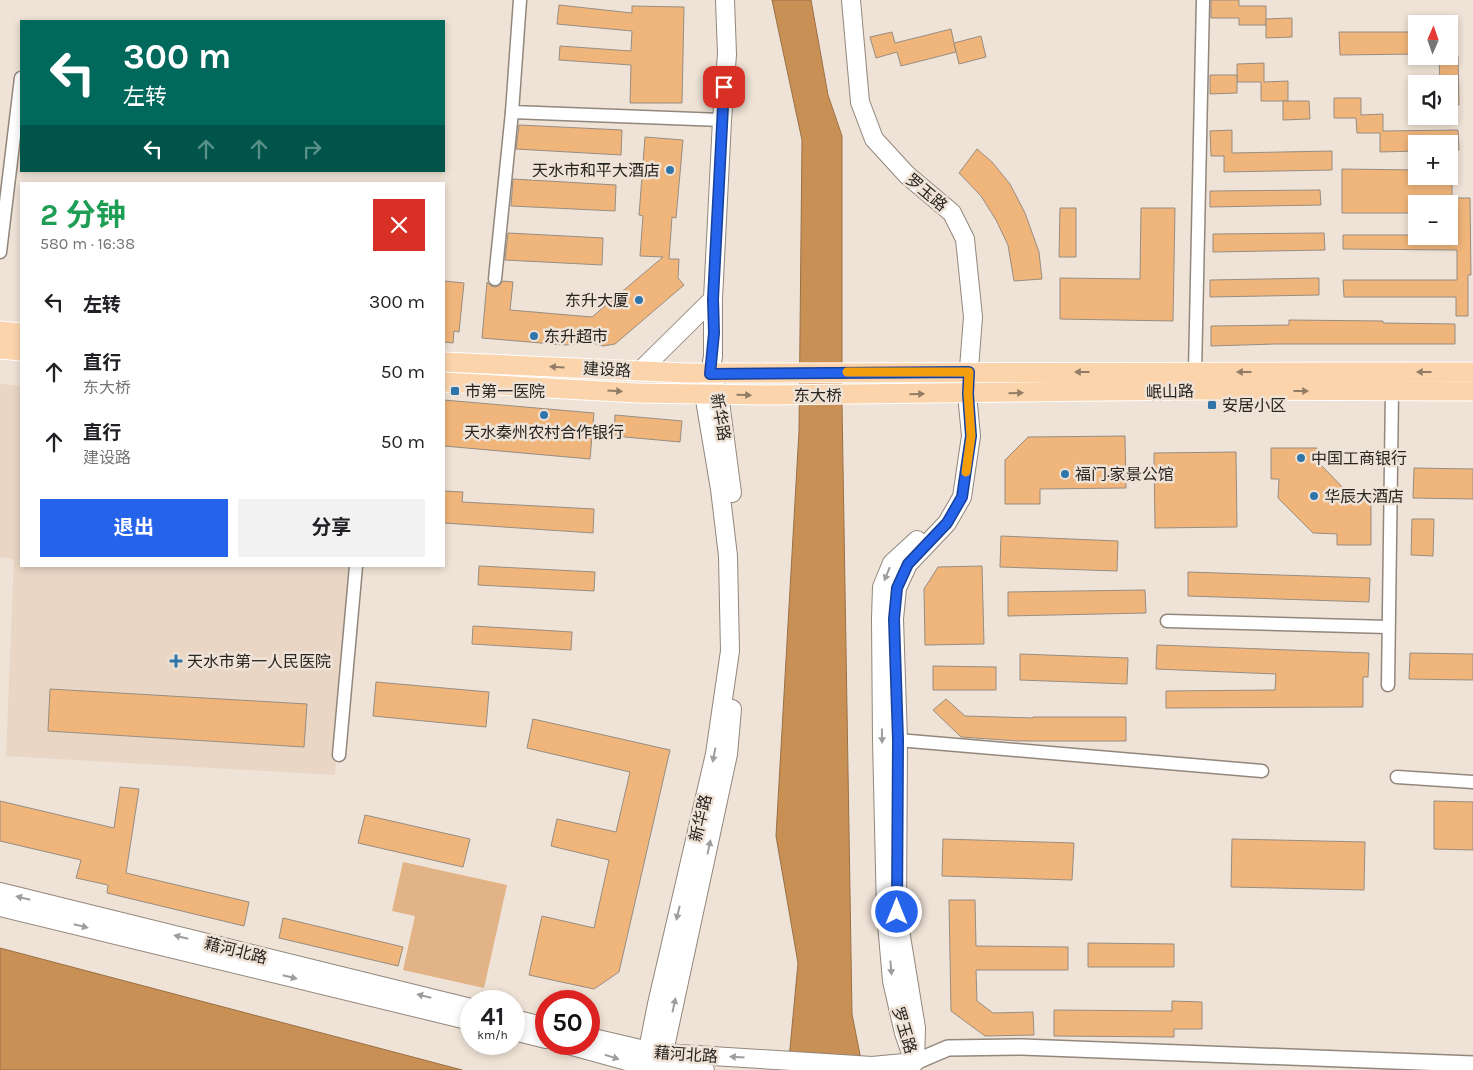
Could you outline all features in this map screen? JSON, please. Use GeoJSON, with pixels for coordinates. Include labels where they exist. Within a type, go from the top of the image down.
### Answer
{"type":"FeatureCollection","features":[{"type":"Feature","properties":{"kind":"main road"},"geometry":{"type":"LineString","coordinates":[[640,371],[713,299],[727,54],[725,0]]}},
{"type":"Feature","properties":{"kind":"main road","name":"罗玉路"},"geometry":{"type":"LineString","coordinates":[[851,0],[860,102],[874,139],[907,175],[952,213],[965,238],[973,317],[968,394],[971,436],[962,497],[947,523],[908,564],[897,588],[894,619],[898,740],[897,912],[916,1028],[913,1067]]}},
{"type":"Feature","properties":{"kind":"main road","name":"新华路"},"geometry":{"type":"LineString","coordinates":[[654,1063],[656,1004],[715,754],[730,651],[728,556],[710,374],[714,333],[713,299]]}},
{"type":"Feature","properties":{"kind":"main road"},"geometry":{"type":"LineString","coordinates":[[0,332],[20,333]]}},
{"type":"Feature","properties":{"kind":"main road"},"geometry":{"type":"LineString","coordinates":[[0,349],[20,351]]}},
{"type":"Feature","properties":{"kind":"main road","name":"建设路"},"geometry":{"type":"LineString","coordinates":[[445,362],[710,374],[770,372]]}},
{"type":"Feature","properties":{"kind":"main road","name":"东大桥"},"geometry":{"type":"LineString","coordinates":[[770,372],[867,372]]}},
{"type":"Feature","properties":{"kind":"main road","name":"岷山路"},"geometry":{"type":"LineString","coordinates":[[867,372],[1473,372]]}},
{"type":"Feature","properties":{"kind":"main road","name":"建设路"},"geometry":{"type":"LineString","coordinates":[[445,382],[637,392],[768,395]]}},
{"type":"Feature","properties":{"kind":"main road","name":"岷山路"},"geometry":{"type":"LineString","coordinates":[[868,395],[1194,390],[1473,391]]}},
{"type":"Feature","properties":{"kind":"main road","name":"罗玉路"},"geometry":{"type":"LineString","coordinates":[[913,1067],[892,981],[886,912],[882,730],[882,586],[892,563],[932,526],[950,499],[961,421],[968,394]]}},
{"type":"Feature","properties":{"kind":"main road","name":"东大桥"},"geometry":{"type":"LineString","coordinates":[[768,395],[868,395]]}},
{"type":"Feature","properties":{"kind":"main road","name":"藉河北路"},"geometry":{"type":"LineString","coordinates":[[0,892],[460,1005]]}},
{"type":"Feature","properties":{"kind":"main road","name":"藉河北路"},"geometry":{"type":"LineString","coordinates":[[0,907],[460,1018]]}},
{"type":"Feature","properties":{"kind":"main road","name":"藉河北路"},"geometry":{"type":"LineString","coordinates":[[600,1041],[654,1063],[786,1060],[913,1067]]}},
{"type":"Feature","properties":{"kind":"main road","name":"藉河北路"},"geometry":{"type":"LineString","coordinates":[[600,1051],[654,1063],[705,1070]]}},
{"type":"Feature","properties":{"kind":"street"},"geometry":{"type":"LineString","coordinates":[[495,279],[512,112],[520,0]]}},
{"type":"Feature","properties":{"kind":"street"},"geometry":{"type":"LineString","coordinates":[[1195,372],[1203,0]]}},
{"type":"Feature","properties":{"kind":"street"},"geometry":{"type":"LineString","coordinates":[[0,252],[20,86]]}},
{"type":"Feature","properties":{"kind":"street"},"geometry":{"type":"LineString","coordinates":[[512,112],[722,120]]}},
{"type":"Feature","properties":{"kind":"street"},"geometry":{"type":"LineString","coordinates":[[1388,685],[1392,391]]}},
{"type":"Feature","properties":{"kind":"street"},"geometry":{"type":"LineString","coordinates":[[339,755],[356,567]]}},
{"type":"Feature","properties":{"kind":"street"},"geometry":{"type":"LineString","coordinates":[[1167,621],[1388,626]]}},
{"type":"Feature","properties":{"kind":"street"},"geometry":{"type":"LineString","coordinates":[[898,740],[1262,771]]}},
{"type":"Feature","properties":{"kind":"street"},"geometry":{"type":"LineString","coordinates":[[1397,777],[1473,782]]}},
{"type":"Feature","properties":{"kind":"street"},"geometry":{"type":"LineString","coordinates":[[913,1067],[948,1048],[1022,1047],[1473,1064]]}},
{"type":"Feature","properties":{"kind":"shaded area"},"geometry":{"type":"Polygon","coordinates":[[[772,0],[811,0],[828,95],[842,136],[842,404],[852,1014],[863,1070],[788,1070],[798,963],[776,836],[799,431],[802,140],[772,0]]]}},
{"type":"Feature","properties":{"kind":"shaded area","name":"天水市第一人民医院"},"geometry":{"type":"Polygon","coordinates":[[[0,384],[20,386],[20,567],[348,567],[335,775],[6,756],[14,559],[0,557],[0,384]]]}},
{"type":"Feature","properties":{"kind":"shaded area"},"geometry":{"type":"Polygon","coordinates":[[[403,862],[507,885],[484,988],[403,970],[415,916],[392,911],[403,862]]]}},
{"type":"Feature","properties":{"kind":"shaded area"},"geometry":{"type":"Polygon","coordinates":[[[0,948],[462,1070],[0,1070],[0,948]]]}},
{"type":"Feature","properties":{"kind":"building"},"geometry":{"type":"Polygon","coordinates":[[[1211,0],[1239,0],[1239,6],[1266,6],[1266,25],[1239,25],[1239,18],[1211,18],[1211,0]]]}},
{"type":"Feature","properties":{"kind":"building"},"geometry":{"type":"Polygon","coordinates":[[[559,5],[632,13],[632,6],[684,7],[682,103],[630,103],[631,65],[559,60],[560,46],[631,51],[632,31],[557,24],[559,5]]]}},
{"type":"Feature","properties":{"kind":"building"},"geometry":{"type":"Polygon","coordinates":[[[1292,18],[1292,37],[1266,38],[1266,19],[1292,18]]]}},
{"type":"Feature","properties":{"kind":"building"},"geometry":{"type":"Polygon","coordinates":[[[951,29],[956,52],[901,66],[897,52],[876,58],[870,37],[892,32],[895,43],[951,29]]]}},
{"type":"Feature","properties":{"kind":"building"},"geometry":{"type":"Polygon","coordinates":[[[1339,32],[1408,32],[1408,54],[1340,55],[1339,32]]]}},
{"type":"Feature","properties":{"kind":"building"},"geometry":{"type":"Polygon","coordinates":[[[981,36],[986,57],[959,64],[954,43],[981,36]]]}},
{"type":"Feature","properties":{"kind":"building"},"geometry":{"type":"Polygon","coordinates":[[[1458,56],[1459,105],[1458,75],[1440,75],[1439,65],[1458,65],[1458,56]]]}},
{"type":"Feature","properties":{"kind":"building"},"geometry":{"type":"Polygon","coordinates":[[[1264,63],[1264,82],[1288,81],[1288,101],[1261,101],[1261,82],[1237,82],[1237,64],[1264,63]]]}},
{"type":"Feature","properties":{"kind":"building"},"geometry":{"type":"Polygon","coordinates":[[[1210,75],[1237,75],[1237,93],[1210,94],[1210,75]]]}},
{"type":"Feature","properties":{"kind":"building"},"geometry":{"type":"Polygon","coordinates":[[[1334,98],[1361,98],[1361,115],[1383,114],[1383,131],[1458,130],[1459,150],[1458,135],[1408,135],[1408,151],[1380,152],[1380,133],[1357,133],[1356,118],[1334,118],[1334,98]]]}},
{"type":"Feature","properties":{"kind":"building"},"geometry":{"type":"Polygon","coordinates":[[[1283,101],[1309,101],[1310,119],[1283,120],[1283,101]]]}},
{"type":"Feature","properties":{"kind":"building"},"geometry":{"type":"Polygon","coordinates":[[[519,125],[622,130],[621,155],[516,149],[519,125]]]}},
{"type":"Feature","properties":{"kind":"building"},"geometry":{"type":"Polygon","coordinates":[[[1232,130],[1232,153],[1332,151],[1332,170],[1224,172],[1224,156],[1211,156],[1210,131],[1232,130]]]}},
{"type":"Feature","properties":{"kind":"building"},"geometry":{"type":"Polygon","coordinates":[[[645,137],[683,140],[676,218],[672,217],[669,259],[679,259],[678,278],[684,285],[615,344],[603,346],[593,343],[564,345],[482,338],[487,282],[495,287],[499,286],[503,281],[513,282],[510,310],[592,317],[663,257],[640,256],[643,216],[639,215],[645,137]]]}},
{"type":"Feature","properties":{"kind":"building"},"geometry":{"type":"Polygon","coordinates":[[[977,149],[992,162],[1010,184],[1025,213],[1039,252],[1042,279],[1014,281],[1008,245],[996,220],[981,196],[959,173],[977,149]]]}},
{"type":"Feature","properties":{"kind":"building"},"geometry":{"type":"Polygon","coordinates":[[[1342,169],[1408,170],[1408,185],[1452,185],[1452,195],[1408,195],[1408,213],[1342,213],[1342,169]]]}},
{"type":"Feature","properties":{"kind":"building"},"geometry":{"type":"Polygon","coordinates":[[[513,179],[616,185],[615,211],[511,206],[513,179]]]}},
{"type":"Feature","properties":{"kind":"building"},"geometry":{"type":"Polygon","coordinates":[[[1320,190],[1321,205],[1210,207],[1210,191],[1320,190]]]}},
{"type":"Feature","properties":{"kind":"building"},"geometry":{"type":"Polygon","coordinates":[[[1458,198],[1470,198],[1471,275],[1468,275],[1468,316],[1456,316],[1456,297],[1344,297],[1343,280],[1457,280],[1457,250],[1343,249],[1343,235],[1408,235],[1408,245],[1458,245],[1458,198]]]}},
{"type":"Feature","properties":{"kind":"building"},"geometry":{"type":"Polygon","coordinates":[[[1060,208],[1076,208],[1076,257],[1059,257],[1060,208]]]}},
{"type":"Feature","properties":{"kind":"building"},"geometry":{"type":"Polygon","coordinates":[[[1141,208],[1175,208],[1173,321],[1060,319],[1060,278],[1140,279],[1141,208]]]}},
{"type":"Feature","properties":{"kind":"building"},"geometry":{"type":"Polygon","coordinates":[[[508,233],[603,238],[602,265],[505,260],[508,233]]]}},
{"type":"Feature","properties":{"kind":"building"},"geometry":{"type":"Polygon","coordinates":[[[1324,233],[1325,250],[1213,252],[1213,234],[1324,233]]]}},
{"type":"Feature","properties":{"kind":"building"},"geometry":{"type":"Polygon","coordinates":[[[1319,278],[1319,295],[1210,297],[1210,280],[1319,278]]]}},
{"type":"Feature","properties":{"kind":"building"},"geometry":{"type":"Polygon","coordinates":[[[445,281],[464,283],[459,332],[454,331],[453,343],[445,342],[445,281]]]}},
{"type":"Feature","properties":{"kind":"building"},"geometry":{"type":"Polygon","coordinates":[[[1289,320],[1455,324],[1455,344],[1211,346],[1211,326],[1289,325],[1289,320]]]}},
{"type":"Feature","properties":{"kind":"building"},"geometry":{"type":"Polygon","coordinates":[[[445,400],[594,413],[590,459],[445,446],[445,400]]]}},
{"type":"Feature","properties":{"kind":"building"},"geometry":{"type":"Polygon","coordinates":[[[615,415],[682,421],[680,442],[614,436],[615,415]]]}},
{"type":"Feature","properties":{"kind":"building","name":"福门·家景公馆"},"geometry":{"type":"Polygon","coordinates":[[[1125,436],[1126,488],[1040,489],[1040,504],[1005,504],[1005,460],[1028,437],[1125,436]]]}},
{"type":"Feature","properties":{"kind":"building","name":"华辰大酒店"},"geometry":{"type":"Polygon","coordinates":[[[1271,448],[1317,448],[1317,461],[1353,498],[1371,498],[1371,545],[1337,545],[1337,534],[1313,533],[1278,498],[1279,479],[1271,479],[1271,448]]]}},
{"type":"Feature","properties":{"kind":"building"},"geometry":{"type":"Polygon","coordinates":[[[1236,452],[1237,527],[1155,528],[1154,453],[1236,452]]]}},
{"type":"Feature","properties":{"kind":"building"},"geometry":{"type":"Polygon","coordinates":[[[1414,468],[1473,469],[1473,499],[1413,498],[1414,468]]]}},
{"type":"Feature","properties":{"kind":"building"},"geometry":{"type":"Polygon","coordinates":[[[445,491],[463,492],[462,502],[594,509],[593,533],[445,523],[445,491]]]}},
{"type":"Feature","properties":{"kind":"building"},"geometry":{"type":"Polygon","coordinates":[[[1412,519],[1434,519],[1433,556],[1411,555],[1412,519]]]}},
{"type":"Feature","properties":{"kind":"building"},"geometry":{"type":"Polygon","coordinates":[[[1001,536],[1118,541],[1117,571],[1000,567],[1001,536]]]}},
{"type":"Feature","properties":{"kind":"building"},"geometry":{"type":"Polygon","coordinates":[[[479,566],[595,572],[594,591],[478,585],[479,566]]]}},
{"type":"Feature","properties":{"kind":"building"},"geometry":{"type":"Polygon","coordinates":[[[982,566],[984,644],[925,645],[924,589],[938,567],[982,566]]]}},
{"type":"Feature","properties":{"kind":"building"},"geometry":{"type":"Polygon","coordinates":[[[1188,572],[1370,578],[1369,602],[1188,596],[1188,572]]]}},
{"type":"Feature","properties":{"kind":"building"},"geometry":{"type":"Polygon","coordinates":[[[1145,590],[1146,613],[1008,616],[1008,592],[1145,590]]]}},
{"type":"Feature","properties":{"kind":"building"},"geometry":{"type":"Polygon","coordinates":[[[473,626],[572,632],[571,650],[472,644],[473,626]]]}},
{"type":"Feature","properties":{"kind":"building"},"geometry":{"type":"Polygon","coordinates":[[[1157,645],[1369,653],[1368,677],[1363,677],[1363,707],[1166,708],[1166,691],[1275,690],[1276,674],[1156,669],[1157,645]]]}},
{"type":"Feature","properties":{"kind":"building"},"geometry":{"type":"Polygon","coordinates":[[[1410,653],[1473,654],[1473,680],[1409,679],[1410,653]]]}},
{"type":"Feature","properties":{"kind":"building"},"geometry":{"type":"Polygon","coordinates":[[[1020,654],[1128,658],[1127,684],[1020,680],[1020,654]]]}},
{"type":"Feature","properties":{"kind":"building"},"geometry":{"type":"Polygon","coordinates":[[[933,666],[996,667],[996,690],[933,690],[933,666]]]}},
{"type":"Feature","properties":{"kind":"building"},"geometry":{"type":"Polygon","coordinates":[[[376,682],[489,692],[486,727],[373,716],[376,682]]]}},
{"type":"Feature","properties":{"kind":"building"},"geometry":{"type":"Polygon","coordinates":[[[50,689],[307,704],[304,747],[48,731],[50,689]]]}},
{"type":"Feature","properties":{"kind":"building"},"geometry":{"type":"Polygon","coordinates":[[[946,699],[965,716],[1033,718],[1126,717],[1126,741],[1018,741],[961,737],[933,710],[946,699]]]}},
{"type":"Feature","properties":{"kind":"building"},"geometry":{"type":"Polygon","coordinates":[[[533,719],[670,750],[619,972],[594,989],[529,975],[542,916],[594,928],[609,860],[551,846],[557,819],[616,832],[630,772],[527,748],[533,719]]]}},
{"type":"Feature","properties":{"kind":"building"},"geometry":{"type":"Polygon","coordinates":[[[120,787],[139,789],[126,873],[249,902],[244,926],[107,893],[108,885],[76,878],[81,860],[0,841],[0,801],[114,828],[120,787]]]}},
{"type":"Feature","properties":{"kind":"building"},"geometry":{"type":"Polygon","coordinates":[[[1434,801],[1473,802],[1473,850],[1434,849],[1434,801]]]}},
{"type":"Feature","properties":{"kind":"building"},"geometry":{"type":"Polygon","coordinates":[[[365,815],[470,839],[463,867],[358,843],[365,815]]]}},
{"type":"Feature","properties":{"kind":"building"},"geometry":{"type":"Polygon","coordinates":[[[943,839],[1074,843],[1072,880],[942,876],[943,839]]]}},
{"type":"Feature","properties":{"kind":"building"},"geometry":{"type":"Polygon","coordinates":[[[1232,839],[1365,842],[1364,890],[1231,887],[1232,839]]]}},
{"type":"Feature","properties":{"kind":"building"},"geometry":{"type":"Polygon","coordinates":[[[949,900],[975,900],[976,946],[1068,947],[1068,970],[976,970],[977,1001],[993,1013],[1033,1012],[1034,1035],[985,1036],[951,1011],[949,900]]]}},
{"type":"Feature","properties":{"kind":"building"},"geometry":{"type":"Polygon","coordinates":[[[283,918],[403,947],[398,966],[279,938],[283,918]]]}},
{"type":"Feature","properties":{"kind":"building"},"geometry":{"type":"Polygon","coordinates":[[[1088,943],[1174,944],[1174,967],[1088,967],[1088,943]]]}},
{"type":"Feature","properties":{"kind":"building"},"geometry":{"type":"Polygon","coordinates":[[[1172,1001],[1202,1002],[1202,1029],[1174,1029],[1174,1037],[1054,1036],[1054,1010],[1172,1011],[1172,1001]]]}},
{"type":"Feature","properties":{"kind":"slow traffic"},"geometry":{"type":"LineString","coordinates":[[847,372],[969,372],[968,394],[971,436],[966,472]]}},
{"type":"Feature","properties":{"kind":"place","name":"天水市和平大酒店"},"geometry":{"type":"Point","coordinates":[670,170]}},
{"type":"Feature","properties":{"kind":"place","name":"东升大厦"},"geometry":{"type":"Point","coordinates":[639,300]}},
{"type":"Feature","properties":{"kind":"place","name":"东升超市"},"geometry":{"type":"Point","coordinates":[534,336]}},
{"type":"Feature","properties":{"kind":"place","name":"市第一医院"},"geometry":{"type":"Point","coordinates":[455,391]}},
{"type":"Feature","properties":{"kind":"place","name":"安居小区"},"geometry":{"type":"Point","coordinates":[1212,405]}},
{"type":"Feature","properties":{"kind":"place","name":"天水秦州农村合作银行"},"geometry":{"type":"Point","coordinates":[544,415]}},
{"type":"Feature","properties":{"kind":"place","name":"中国工商银行"},"geometry":{"type":"Point","coordinates":[1301,458]}},
{"type":"Feature","properties":{"kind":"place","name":"福门·家景公馆"},"geometry":{"type":"Point","coordinates":[1065,474]}},
{"type":"Feature","properties":{"kind":"place","name":"华辰大酒店"},"geometry":{"type":"Point","coordinates":[1314,496]}},
{"type":"Feature","properties":{"kind":"place","name":"天水市第一人民医院"},"geometry":{"type":"Point","coordinates":[176,661]}},
{"type":"Feature","properties":{"kind":"route"},"geometry":{"type":"LineString","coordinates":[[724,87],[713,299],[713,356],[710,374],[770,372],[969,372],[968,394],[971,436],[962,497],[947,523],[908,564],[897,588],[894,619],[898,740],[897,912]]}}]}
